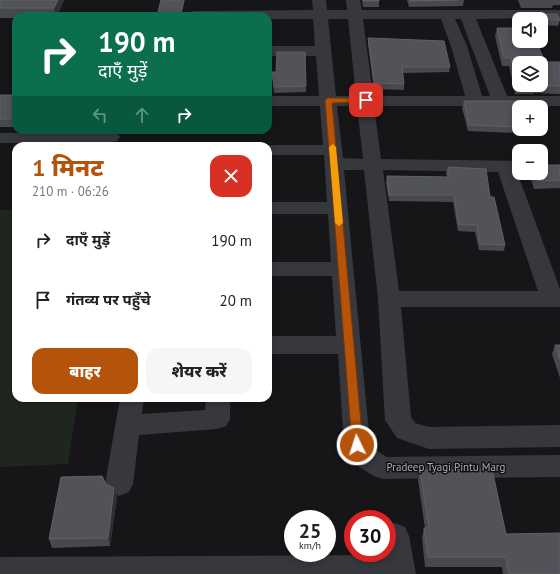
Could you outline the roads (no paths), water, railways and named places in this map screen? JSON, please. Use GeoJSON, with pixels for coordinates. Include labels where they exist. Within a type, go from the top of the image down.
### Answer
{"type":"FeatureCollection","features":[{"type":"Feature","properties":{"kind":"street","name":"Pradeep Tyagi Pintu Marg"},"geometry":{"type":"LineString","coordinates":[[319,7],[334,157],[357,445],[365,457],[383,468],[560,466]]}},
{"type":"Feature","properties":{"kind":"street"},"geometry":{"type":"LineString","coordinates":[[354,7],[389,299],[398,420],[406,431],[429,438],[560,436]]}},
{"type":"Feature","properties":{"kind":"street"},"geometry":{"type":"LineString","coordinates":[[195,10],[354,7],[446,14],[560,14]]}},
{"type":"Feature","properties":{"kind":"street"},"geometry":{"type":"LineString","coordinates":[[446,14],[458,46],[475,101]]}},
{"type":"Feature","properties":{"kind":"street"},"geometry":{"type":"LineString","coordinates":[[467,14],[500,101]]}},
{"type":"Feature","properties":{"kind":"street"},"geometry":{"type":"LineString","coordinates":[[272,51],[324,51]]}},
{"type":"Feature","properties":{"kind":"street"},"geometry":{"type":"LineString","coordinates":[[272,101],[560,101]]}},
{"type":"Feature","properties":{"kind":"street"},"geometry":{"type":"LineString","coordinates":[[0,138],[111,137]]}},
{"type":"Feature","properties":{"kind":"street"},"geometry":{"type":"LineString","coordinates":[[272,150],[334,157],[374,164],[512,166]]}},
{"type":"Feature","properties":{"kind":"street"},"geometry":{"type":"LineString","coordinates":[[389,299],[556,298],[517,180]]}},
{"type":"Feature","properties":{"kind":"street"},"geometry":{"type":"LineString","coordinates":[[272,208],[338,208]]}},
{"type":"Feature","properties":{"kind":"street"},"geometry":{"type":"LineString","coordinates":[[272,269],[343,269]]}},
{"type":"Feature","properties":{"kind":"street"},"geometry":{"type":"LineString","coordinates":[[272,345],[349,345]]}},
{"type":"Feature","properties":{"kind":"street"},"geometry":{"type":"LineString","coordinates":[[119,484],[131,402]]}},
{"type":"Feature","properties":{"kind":"street"},"geometry":{"type":"LineString","coordinates":[[128,425],[217,419],[218,402]]}},
{"type":"Feature","properties":{"kind":"street"},"geometry":{"type":"LineString","coordinates":[[0,571],[87,573],[401,572],[396,542]]}}]}
